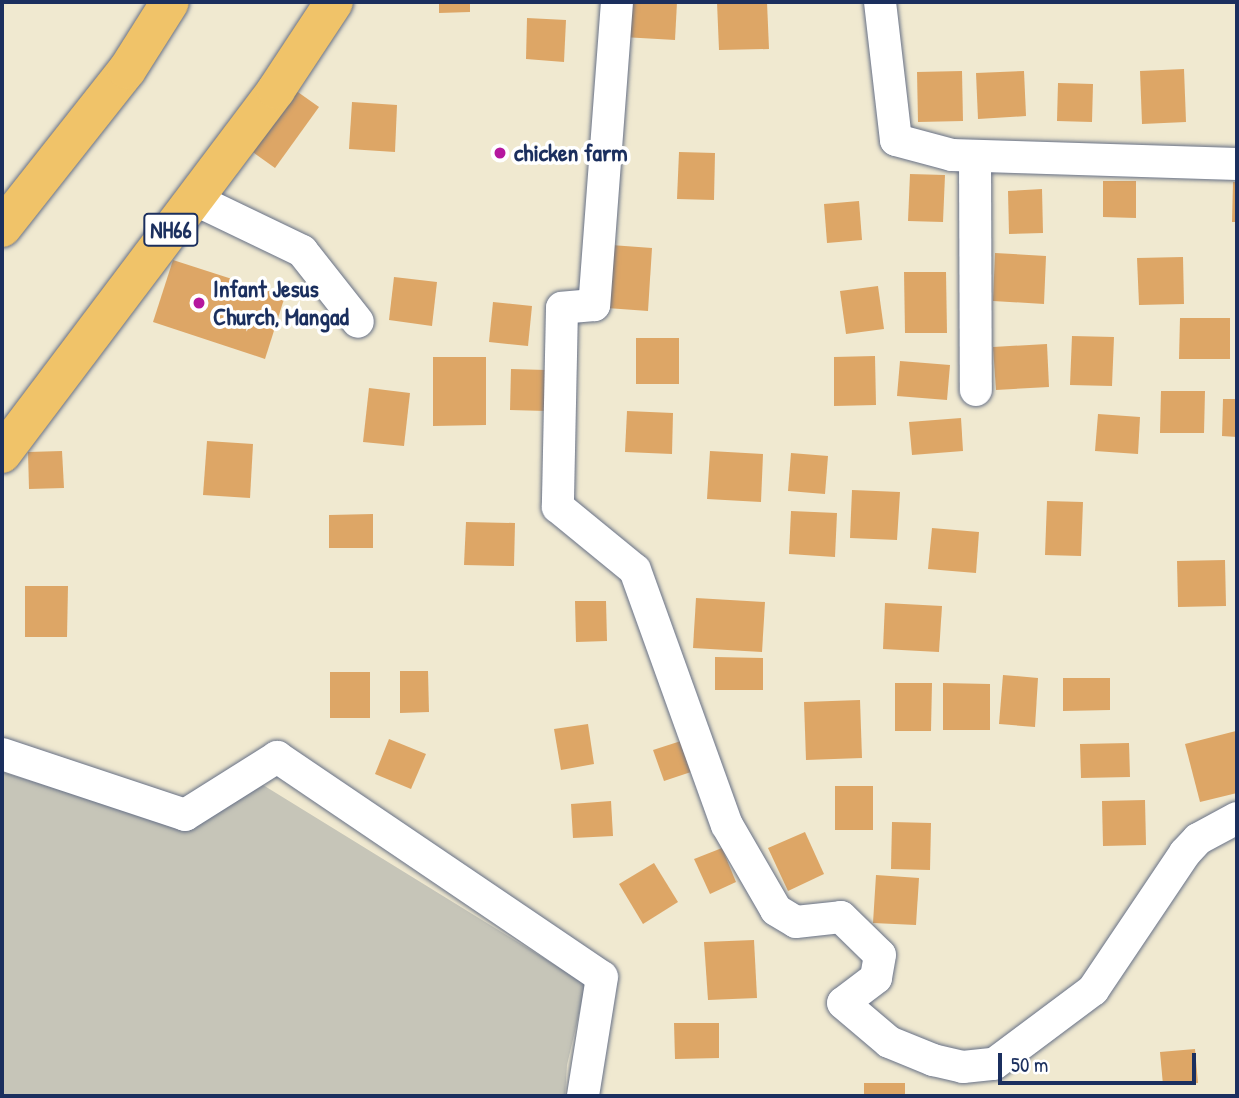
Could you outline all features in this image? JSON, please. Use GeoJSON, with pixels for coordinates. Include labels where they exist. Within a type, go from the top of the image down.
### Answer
{"type":"FeatureCollection","features":[{"type":"Feature","properties":{"kind":"highway"},"geometry":{"type":"LineString","coordinates":[[2,228],[127,69],[170,2]]}},
{"type":"Feature","properties":{"kind":"highway","name":"NH66"},"geometry":{"type":"LineString","coordinates":[[2,454],[276,90],[334,2]]}},
{"type":"Feature","properties":{"kind":"street"},"geometry":{"type":"LineString","coordinates":[[617,2],[594,304],[562,308],[558,508],[635,570],[727,825],[776,910],[796,922],[841,918],[880,955],[876,978],[843,1003],[889,1042],[933,1060],[963,1067],[994,1064],[1093,990],[1185,853],[1198,839],[1237,818]]}},
{"type":"Feature","properties":{"kind":"street"},"geometry":{"type":"LineString","coordinates":[[880,2],[897,140],[952,155],[1237,164]]}},
{"type":"Feature","properties":{"kind":"street"},"geometry":{"type":"LineString","coordinates":[[975,156],[976,390]]}},
{"type":"Feature","properties":{"kind":"street"},"geometry":{"type":"LineString","coordinates":[[194,199],[302,251],[358,322]]}},
{"type":"Feature","properties":{"kind":"street"},"geometry":{"type":"LineString","coordinates":[[2,754],[185,815],[277,757],[602,977],[583,1096]]}},
{"type":"Feature","properties":{"kind":"shaded area"},"geometry":{"type":"Polygon","coordinates":[[[2,772],[189,830],[263,785],[586,984],[567,1065],[565,1096],[2,1096],[2,772]]]}},
{"type":"Feature","properties":{"kind":"building"},"geometry":{"type":"Polygon","coordinates":[[[439,2],[470,2],[470,12],[439,13],[439,2]]]}},
{"type":"Feature","properties":{"kind":"building"},"geometry":{"type":"Polygon","coordinates":[[[625,2],[677,2],[675,40],[623,37],[625,2]]]}},
{"type":"Feature","properties":{"kind":"building"},"geometry":{"type":"Polygon","coordinates":[[[717,2],[767,2],[769,49],[719,50],[717,2]]]}},
{"type":"Feature","properties":{"kind":"building"},"geometry":{"type":"Polygon","coordinates":[[[527,18],[566,20],[564,62],[526,59],[527,18]]]}},
{"type":"Feature","properties":{"kind":"building"},"geometry":{"type":"Polygon","coordinates":[[[1184,69],[1186,122],[1142,124],[1140,71],[1184,69]]]}},
{"type":"Feature","properties":{"kind":"building"},"geometry":{"type":"Polygon","coordinates":[[[962,71],[963,121],[918,122],[917,72],[962,71]]]}},
{"type":"Feature","properties":{"kind":"building"},"geometry":{"type":"Polygon","coordinates":[[[1024,71],[1026,116],[978,119],[976,73],[1024,71]]]}},
{"type":"Feature","properties":{"kind":"building"},"geometry":{"type":"Polygon","coordinates":[[[1058,83],[1093,84],[1092,122],[1057,121],[1058,83]]]}},
{"type":"Feature","properties":{"kind":"building"},"geometry":{"type":"Polygon","coordinates":[[[295,90],[319,107],[275,168],[250,150],[295,90]]]}},
{"type":"Feature","properties":{"kind":"building"},"geometry":{"type":"Polygon","coordinates":[[[352,102],[397,105],[395,152],[349,149],[352,102]]]}},
{"type":"Feature","properties":{"kind":"building"},"geometry":{"type":"Polygon","coordinates":[[[679,152],[715,153],[714,200],[677,199],[679,152]]]}},
{"type":"Feature","properties":{"kind":"building"},"geometry":{"type":"Polygon","coordinates":[[[910,174],[945,175],[943,222],[908,221],[910,174]]]}},
{"type":"Feature","properties":{"kind":"building"},"geometry":{"type":"Polygon","coordinates":[[[1103,181],[1136,181],[1136,218],[1103,217],[1103,181]]]}},
{"type":"Feature","properties":{"kind":"building"},"geometry":{"type":"Polygon","coordinates":[[[1233,182],[1237,182],[1237,222],[1232,222],[1233,182]]]}},
{"type":"Feature","properties":{"kind":"building"},"geometry":{"type":"Polygon","coordinates":[[[1042,189],[1043,233],[1009,234],[1008,191],[1042,189]]]}},
{"type":"Feature","properties":{"kind":"building"},"geometry":{"type":"Polygon","coordinates":[[[859,201],[862,240],[827,243],[824,204],[859,201]]]}},
{"type":"Feature","properties":{"kind":"building"},"geometry":{"type":"Polygon","coordinates":[[[611,245],[652,248],[648,311],[607,308],[611,245]]]}},
{"type":"Feature","properties":{"kind":"building"},"geometry":{"type":"Polygon","coordinates":[[[995,253],[1046,256],[1044,304],[993,301],[995,253]]]}},
{"type":"Feature","properties":{"kind":"building"},"geometry":{"type":"Polygon","coordinates":[[[1183,257],[1184,304],[1139,305],[1137,258],[1183,257]]]}},
{"type":"Feature","properties":{"kind":"building"},"geometry":{"type":"Polygon","coordinates":[[[173,260],[285,296],[265,359],[153,322],[173,260]]]}},
{"type":"Feature","properties":{"kind":"building"},"geometry":{"type":"Polygon","coordinates":[[[904,272],[946,272],[947,333],[905,333],[904,272]]]}},
{"type":"Feature","properties":{"kind":"building"},"geometry":{"type":"Polygon","coordinates":[[[394,277],[437,282],[432,326],[389,320],[394,277]]]}},
{"type":"Feature","properties":{"kind":"building"},"geometry":{"type":"Polygon","coordinates":[[[878,286],[884,329],[846,334],[840,291],[878,286]]]}},
{"type":"Feature","properties":{"kind":"building"},"geometry":{"type":"Polygon","coordinates":[[[493,302],[532,306],[528,346],[489,342],[493,302]]]}},
{"type":"Feature","properties":{"kind":"building"},"geometry":{"type":"Polygon","coordinates":[[[1180,318],[1230,318],[1230,359],[1179,359],[1180,318]]]}},
{"type":"Feature","properties":{"kind":"building"},"geometry":{"type":"Polygon","coordinates":[[[1072,336],[1114,337],[1112,386],[1070,385],[1072,336]]]}},
{"type":"Feature","properties":{"kind":"building"},"geometry":{"type":"Polygon","coordinates":[[[636,338],[679,338],[679,384],[636,384],[636,338]]]}},
{"type":"Feature","properties":{"kind":"building"},"geometry":{"type":"Polygon","coordinates":[[[1047,344],[1049,387],[996,390],[993,347],[1047,344]]]}},
{"type":"Feature","properties":{"kind":"building"},"geometry":{"type":"Polygon","coordinates":[[[875,356],[876,405],[834,406],[834,357],[875,356]]]}},
{"type":"Feature","properties":{"kind":"building"},"geometry":{"type":"Polygon","coordinates":[[[433,357],[486,357],[486,425],[433,426],[433,357]]]}},
{"type":"Feature","properties":{"kind":"building"},"geometry":{"type":"Polygon","coordinates":[[[900,361],[950,365],[947,400],[897,396],[900,361]]]}},
{"type":"Feature","properties":{"kind":"building"},"geometry":{"type":"Polygon","coordinates":[[[511,369],[546,370],[546,411],[510,410],[511,369]]]}},
{"type":"Feature","properties":{"kind":"building"},"geometry":{"type":"Polygon","coordinates":[[[369,388],[410,393],[404,446],[363,442],[369,388]]]}},
{"type":"Feature","properties":{"kind":"building"},"geometry":{"type":"Polygon","coordinates":[[[1161,391],[1205,391],[1204,433],[1160,433],[1161,391]]]}},
{"type":"Feature","properties":{"kind":"building"},"geometry":{"type":"Polygon","coordinates":[[[1223,399],[1237,399],[1237,437],[1222,436],[1223,399]]]}},
{"type":"Feature","properties":{"kind":"building"},"geometry":{"type":"Polygon","coordinates":[[[627,411],[673,413],[672,454],[625,452],[627,411]]]}},
{"type":"Feature","properties":{"kind":"building"},"geometry":{"type":"Polygon","coordinates":[[[1098,414],[1140,417],[1138,454],[1095,451],[1098,414]]]}},
{"type":"Feature","properties":{"kind":"building"},"geometry":{"type":"Polygon","coordinates":[[[961,418],[963,451],[912,455],[909,422],[961,418]]]}},
{"type":"Feature","properties":{"kind":"building"},"geometry":{"type":"Polygon","coordinates":[[[207,441],[253,444],[250,498],[203,495],[207,441]]]}},
{"type":"Feature","properties":{"kind":"building"},"geometry":{"type":"Polygon","coordinates":[[[62,451],[64,488],[29,489],[28,452],[62,451]]]}},
{"type":"Feature","properties":{"kind":"building"},"geometry":{"type":"Polygon","coordinates":[[[710,451],[763,454],[761,502],[707,499],[710,451]]]}},
{"type":"Feature","properties":{"kind":"building"},"geometry":{"type":"Polygon","coordinates":[[[791,453],[828,456],[825,494],[788,491],[791,453]]]}},
{"type":"Feature","properties":{"kind":"building"},"geometry":{"type":"Polygon","coordinates":[[[852,490],[900,492],[897,540],[850,538],[852,490]]]}},
{"type":"Feature","properties":{"kind":"building"},"geometry":{"type":"Polygon","coordinates":[[[1047,501],[1083,502],[1081,556],[1045,555],[1047,501]]]}},
{"type":"Feature","properties":{"kind":"building"},"geometry":{"type":"Polygon","coordinates":[[[791,511],[837,513],[835,557],[789,554],[791,511]]]}},
{"type":"Feature","properties":{"kind":"building"},"geometry":{"type":"Polygon","coordinates":[[[373,514],[373,548],[329,548],[329,515],[373,514]]]}},
{"type":"Feature","properties":{"kind":"building"},"geometry":{"type":"Polygon","coordinates":[[[466,522],[515,523],[514,566],[464,565],[466,522]]]}},
{"type":"Feature","properties":{"kind":"building"},"geometry":{"type":"Polygon","coordinates":[[[932,528],[979,532],[976,573],[928,569],[932,528]]]}},
{"type":"Feature","properties":{"kind":"building"},"geometry":{"type":"Polygon","coordinates":[[[1225,560],[1226,606],[1178,607],[1177,561],[1225,560]]]}},
{"type":"Feature","properties":{"kind":"building"},"geometry":{"type":"Polygon","coordinates":[[[25,586],[68,586],[67,637],[25,637],[25,586]]]}},
{"type":"Feature","properties":{"kind":"building"},"geometry":{"type":"Polygon","coordinates":[[[696,598],[765,602],[762,652],[693,648],[696,598]]]}},
{"type":"Feature","properties":{"kind":"building"},"geometry":{"type":"Polygon","coordinates":[[[575,601],[606,601],[607,641],[576,642],[575,601]]]}},
{"type":"Feature","properties":{"kind":"building"},"geometry":{"type":"Polygon","coordinates":[[[885,603],[942,606],[939,652],[883,649],[885,603]]]}},
{"type":"Feature","properties":{"kind":"building"},"geometry":{"type":"Polygon","coordinates":[[[715,657],[763,658],[763,690],[715,690],[715,657]]]}},
{"type":"Feature","properties":{"kind":"building"},"geometry":{"type":"Polygon","coordinates":[[[400,671],[428,671],[429,712],[400,713],[400,671]]]}},
{"type":"Feature","properties":{"kind":"building"},"geometry":{"type":"Polygon","coordinates":[[[330,672],[370,672],[370,718],[330,718],[330,672]]]}},
{"type":"Feature","properties":{"kind":"building"},"geometry":{"type":"Polygon","coordinates":[[[1003,675],[1038,678],[1035,727],[999,724],[1003,675]]]}},
{"type":"Feature","properties":{"kind":"building"},"geometry":{"type":"Polygon","coordinates":[[[1063,678],[1110,678],[1110,710],[1063,711],[1063,678]]]}},
{"type":"Feature","properties":{"kind":"building"},"geometry":{"type":"Polygon","coordinates":[[[895,683],[932,683],[931,731],[895,731],[895,683]]]}},
{"type":"Feature","properties":{"kind":"building"},"geometry":{"type":"Polygon","coordinates":[[[943,683],[990,684],[990,730],[943,730],[943,683]]]}},
{"type":"Feature","properties":{"kind":"building"},"geometry":{"type":"Polygon","coordinates":[[[860,700],[862,758],[806,760],[804,702],[860,700]]]}},
{"type":"Feature","properties":{"kind":"building"},"geometry":{"type":"Polygon","coordinates":[[[588,724],[594,764],[561,770],[554,729],[588,724]]]}},
{"type":"Feature","properties":{"kind":"building"},"geometry":{"type":"Polygon","coordinates":[[[1236,731],[1237,793],[1200,802],[1185,744],[1236,731]]]}},
{"type":"Feature","properties":{"kind":"building"},"geometry":{"type":"Polygon","coordinates":[[[389,739],[426,754],[411,789],[375,774],[389,739]]]}},
{"type":"Feature","properties":{"kind":"building"},"geometry":{"type":"Polygon","coordinates":[[[684,740],[694,771],[664,781],[653,750],[684,740]]]}},
{"type":"Feature","properties":{"kind":"building"},"geometry":{"type":"Polygon","coordinates":[[[1129,743],[1130,777],[1081,778],[1080,744],[1129,743]]]}},
{"type":"Feature","properties":{"kind":"building"},"geometry":{"type":"Polygon","coordinates":[[[835,786],[873,786],[873,830],[835,830],[835,786]]]}},
{"type":"Feature","properties":{"kind":"building"},"geometry":{"type":"Polygon","coordinates":[[[1145,800],[1146,845],[1103,846],[1102,801],[1145,800]]]}},
{"type":"Feature","properties":{"kind":"building"},"geometry":{"type":"Polygon","coordinates":[[[611,801],[613,836],[573,838],[571,804],[611,801]]]}},
{"type":"Feature","properties":{"kind":"building"},"geometry":{"type":"Polygon","coordinates":[[[892,822],[931,823],[930,870],[891,869],[892,822]]]}},
{"type":"Feature","properties":{"kind":"building"},"geometry":{"type":"Polygon","coordinates":[[[805,832],[824,874],[788,891],[768,848],[805,832]]]}},
{"type":"Feature","properties":{"kind":"building"},"geometry":{"type":"Polygon","coordinates":[[[722,848],[736,882],[710,894],[694,859],[722,848]]]}},
{"type":"Feature","properties":{"kind":"building"},"geometry":{"type":"Polygon","coordinates":[[[654,863],[678,902],[643,924],[619,884],[654,863]]]}},
{"type":"Feature","properties":{"kind":"building"},"geometry":{"type":"Polygon","coordinates":[[[876,875],[919,878],[916,925],[873,923],[876,875]]]}},
{"type":"Feature","properties":{"kind":"building"},"geometry":{"type":"Polygon","coordinates":[[[754,940],[757,998],[708,1000],[704,942],[754,940]]]}},
{"type":"Feature","properties":{"kind":"building"},"geometry":{"type":"Polygon","coordinates":[[[674,1023],[719,1023],[719,1058],[675,1059],[674,1023]]]}},
{"type":"Feature","properties":{"kind":"building"},"geometry":{"type":"Polygon","coordinates":[[[1195,1049],[1198,1083],[1163,1085],[1160,1052],[1195,1049]]]}},
{"type":"Feature","properties":{"kind":"building"},"geometry":{"type":"Polygon","coordinates":[[[864,1083],[905,1083],[905,1096],[864,1096],[864,1083]]]}},
{"type":"Feature","properties":{"kind":"place","name":"chicken farm"},"geometry":{"type":"Point","coordinates":[500,153]}},
{"type":"Feature","properties":{"kind":"place","name":"Infant Jesus Church, Mangad"},"geometry":{"type":"Point","coordinates":[199,303]}}]}
